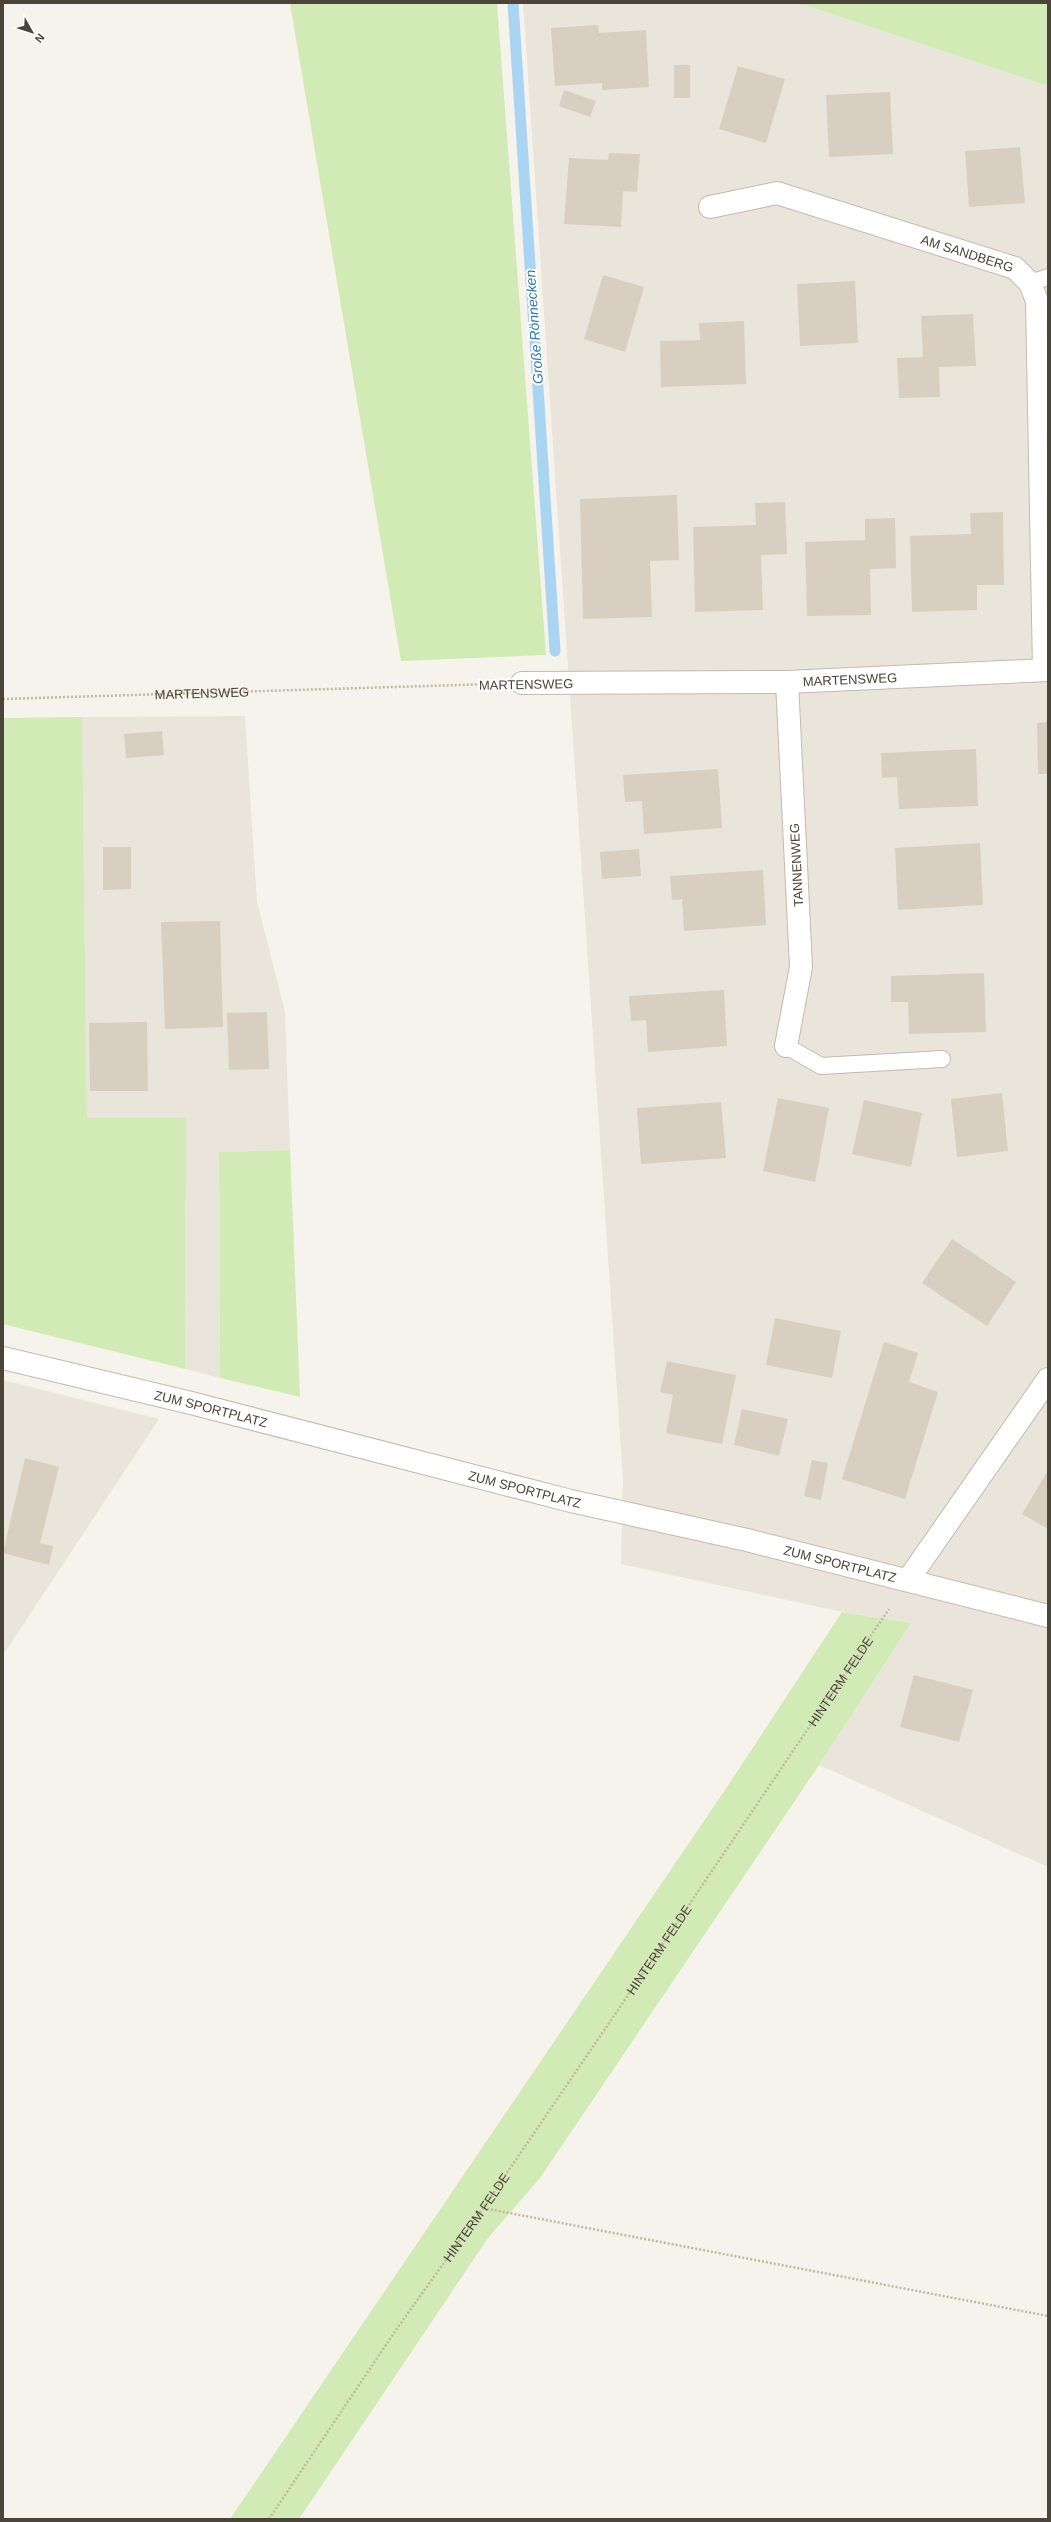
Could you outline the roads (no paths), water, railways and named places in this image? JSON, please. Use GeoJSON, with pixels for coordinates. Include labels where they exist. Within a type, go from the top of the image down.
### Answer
{"type":"FeatureCollection","features":[{"type":"Feature","properties":{"kind":"street","name":"AM SANDBERG"},"geometry":{"type":"LineString","coordinates":[[710,207],[778,193],[1015,268],[1039,280],[1037,301],[1046,670]]}},
{"type":"Feature","properties":{"kind":"street","name":"MARTENSWEG"},"geometry":{"type":"LineString","coordinates":[[522,683],[788,682],[1046,670]]}},
{"type":"Feature","properties":{"kind":"street","name":"TANNENWEG"},"geometry":{"type":"LineString","coordinates":[[786,1046],[801,967],[788,682]]}},
{"type":"Feature","properties":{"kind":"street","name":"ZUM SPORTPLATZ"},"geometry":{"type":"LineString","coordinates":[[3,1358],[191,1403],[571,1501],[747,1540],[1048,1616]]}},
{"type":"Feature","properties":{"kind":"street"},"geometry":{"type":"LineString","coordinates":[[908,1580],[1048,1379]]}},
{"type":"Feature","properties":{"kind":"lane"},"geometry":{"type":"LineString","coordinates":[[786,1046],[821,1066],[942,1059]]}},
{"type":"Feature","properties":{"kind":"waterway","name":"Große Rönnecken"},"geometry":{"type":"LineString","coordinates":[[513,3],[555,651]]}}]}
